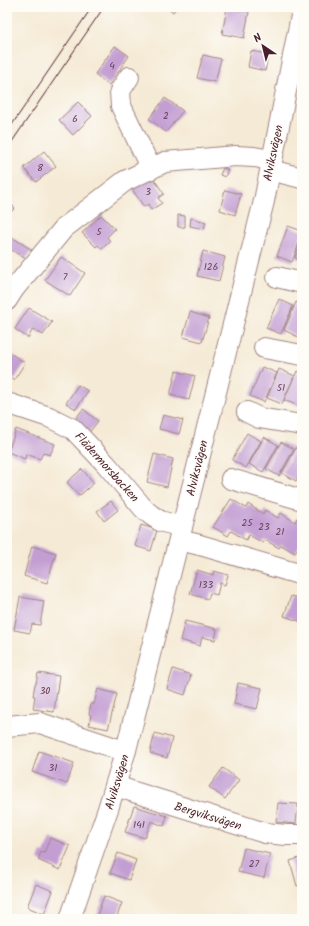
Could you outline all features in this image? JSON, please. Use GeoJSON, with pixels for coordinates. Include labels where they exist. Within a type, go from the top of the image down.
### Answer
{"type":"FeatureCollection","features":[{"type":"Feature","properties":{"kind":"street","name":"Alviksvägen"},"geometry":{"type":"LineString","coordinates":[[70,919],[116,786],[126,750],[262,208],[302,11]]}},
{"type":"Feature","properties":{"kind":"street"},"geometry":{"type":"LineString","coordinates":[[129,77],[120,91],[121,106],[151,169]]}},
{"type":"Feature","properties":{"kind":"street"},"geometry":{"type":"LineString","coordinates":[[7,300],[14,289],[64,228],[125,181],[165,162],[236,156],[254,157],[302,178]]}},
{"type":"Feature","properties":{"kind":"street"},"geometry":{"type":"LineString","coordinates":[[277,277],[302,283]]}},
{"type":"Feature","properties":{"kind":"street"},"geometry":{"type":"LineString","coordinates":[[264,348],[302,355]]}},
{"type":"Feature","properties":{"kind":"street","name":"Flädermorsbacken"},"geometry":{"type":"LineString","coordinates":[[7,403],[49,417],[73,429],[106,464],[151,516],[181,534],[200,545],[302,575]]}},
{"type":"Feature","properties":{"kind":"street"},"geometry":{"type":"LineString","coordinates":[[247,412],[259,418],[302,425]]}},
{"type":"Feature","properties":{"kind":"street"},"geometry":{"type":"LineString","coordinates":[[231,479],[302,500]]}},
{"type":"Feature","properties":{"kind":"street"},"geometry":{"type":"LineString","coordinates":[[7,726],[40,723],[115,748],[126,750]]}},
{"type":"Feature","properties":{"kind":"street","name":"Bergviksvägen"},"geometry":{"type":"LineString","coordinates":[[116,786],[265,833],[302,836]]}},
{"type":"Feature","properties":{"kind":"building"},"geometry":{"type":"Polygon","coordinates":[[[167,7],[177,7],[173,12],[167,7]]]}},
{"type":"Feature","properties":{"kind":"building"},"geometry":{"type":"Polygon","coordinates":[[[227,8],[249,12],[244,38],[222,34],[227,8]]]}},
{"type":"Feature","properties":{"kind":"building"},"geometry":{"type":"Polygon","coordinates":[[[115,46],[129,56],[109,85],[95,74],[115,46]]]}},
{"type":"Feature","properties":{"kind":"building"},"geometry":{"type":"Polygon","coordinates":[[[251,51],[268,54],[265,71],[248,67],[251,51]]]}},
{"type":"Feature","properties":{"kind":"building"},"geometry":{"type":"Polygon","coordinates":[[[203,55],[221,59],[215,82],[197,78],[203,55]]]}},
{"type":"Feature","properties":{"kind":"building"},"geometry":{"type":"Polygon","coordinates":[[[165,98],[183,111],[166,132],[149,119],[165,98]]]}},
{"type":"Feature","properties":{"kind":"building"},"geometry":{"type":"Polygon","coordinates":[[[78,102],[92,116],[73,135],[59,120],[78,102]]]}},
{"type":"Feature","properties":{"kind":"building"},"geometry":{"type":"Polygon","coordinates":[[[44,151],[56,166],[36,182],[24,168],[44,151]]]}},
{"type":"Feature","properties":{"kind":"building"},"geometry":{"type":"Polygon","coordinates":[[[223,168],[228,170],[225,177],[220,175],[223,168]]]}},
{"type":"Feature","properties":{"kind":"building"},"geometry":{"type":"Polygon","coordinates":[[[152,176],[164,194],[158,198],[162,203],[151,210],[148,204],[144,207],[132,189],[152,176]]]}},
{"type":"Feature","properties":{"kind":"building"},"geometry":{"type":"Polygon","coordinates":[[[225,190],[241,194],[235,215],[220,210],[225,190]]]}},
{"type":"Feature","properties":{"kind":"building"},"geometry":{"type":"Polygon","coordinates":[[[7,201],[15,208],[7,216],[7,201]]]}},
{"type":"Feature","properties":{"kind":"building"},"geometry":{"type":"Polygon","coordinates":[[[101,215],[115,229],[107,237],[110,241],[102,249],[98,245],[96,247],[82,233],[101,215]]]}},
{"type":"Feature","properties":{"kind":"building"},"geometry":{"type":"Polygon","coordinates":[[[178,215],[185,216],[185,227],[178,227],[178,215]]]}},
{"type":"Feature","properties":{"kind":"building"},"geometry":{"type":"Polygon","coordinates":[[[191,218],[206,222],[204,229],[190,226],[191,218]]]}},
{"type":"Feature","properties":{"kind":"building"},"geometry":{"type":"Polygon","coordinates":[[[288,226],[302,231],[302,235],[292,262],[277,256],[288,226]]]}},
{"type":"Feature","properties":{"kind":"building"},"geometry":{"type":"Polygon","coordinates":[[[13,238],[32,250],[26,259],[7,247],[13,238]]]}},
{"type":"Feature","properties":{"kind":"building"},"geometry":{"type":"Polygon","coordinates":[[[302,238],[302,260],[295,258],[302,238]]]}},
{"type":"Feature","properties":{"kind":"building"},"geometry":{"type":"Polygon","coordinates":[[[203,251],[225,257],[219,281],[197,276],[203,251]]]}},
{"type":"Feature","properties":{"kind":"building"},"geometry":{"type":"Polygon","coordinates":[[[61,257],[85,273],[70,296],[45,280],[61,257]]]}},
{"type":"Feature","properties":{"kind":"building"},"geometry":{"type":"Polygon","coordinates":[[[279,299],[293,306],[281,334],[266,328],[279,299]]]}},
{"type":"Feature","properties":{"kind":"building"},"geometry":{"type":"Polygon","coordinates":[[[296,302],[302,304],[302,328],[298,337],[284,330],[296,302]]]}},
{"type":"Feature","properties":{"kind":"building"},"geometry":{"type":"Polygon","coordinates":[[[29,308],[52,322],[43,335],[33,329],[28,338],[15,329],[29,308]]]}},
{"type":"Feature","properties":{"kind":"building"},"geometry":{"type":"Polygon","coordinates":[[[190,312],[209,318],[202,342],[183,337],[190,312]]]}},
{"type":"Feature","properties":{"kind":"building"},"geometry":{"type":"Polygon","coordinates":[[[7,351],[25,363],[14,380],[7,375],[7,351]]]}},
{"type":"Feature","properties":{"kind":"building"},"geometry":{"type":"Polygon","coordinates":[[[262,367],[277,373],[264,402],[250,396],[262,367]]]}},
{"type":"Feature","properties":{"kind":"building"},"geometry":{"type":"Polygon","coordinates":[[[279,369],[295,376],[297,371],[302,373],[302,400],[299,406],[284,400],[294,377],[282,404],[267,398],[279,369]]]}},
{"type":"Feature","properties":{"kind":"building"},"geometry":{"type":"Polygon","coordinates":[[[176,371],[195,376],[189,400],[170,395],[176,371]]]}},
{"type":"Feature","properties":{"kind":"building"},"geometry":{"type":"Polygon","coordinates":[[[78,385],[88,391],[76,409],[66,403],[78,385]]]}},
{"type":"Feature","properties":{"kind":"building"},"geometry":{"type":"Polygon","coordinates":[[[83,409],[98,421],[88,434],[73,422],[83,409]]]}},
{"type":"Feature","properties":{"kind":"building"},"geometry":{"type":"Polygon","coordinates":[[[163,415],[183,420],[179,434],[159,429],[163,415]]]}},
{"type":"Feature","properties":{"kind":"building"},"geometry":{"type":"Polygon","coordinates":[[[16,429],[55,444],[50,455],[43,453],[40,459],[26,454],[25,459],[8,452],[16,429]]]}},
{"type":"Feature","properties":{"kind":"building"},"geometry":{"type":"Polygon","coordinates":[[[247,433],[261,441],[246,468],[232,460],[247,433]]]}},
{"type":"Feature","properties":{"kind":"building"},"geometry":{"type":"Polygon","coordinates":[[[264,437],[278,445],[263,472],[249,464],[264,437]]]}},
{"type":"Feature","properties":{"kind":"building"},"geometry":{"type":"Polygon","coordinates":[[[281,442],[294,449],[279,476],[266,469],[281,442]]]}},
{"type":"Feature","properties":{"kind":"building"},"geometry":{"type":"Polygon","coordinates":[[[297,446],[302,448],[302,470],[296,481],[282,473],[297,446]]]}},
{"type":"Feature","properties":{"kind":"building"},"geometry":{"type":"Polygon","coordinates":[[[154,454],[173,459],[167,487],[147,482],[154,454]]]}},
{"type":"Feature","properties":{"kind":"building"},"geometry":{"type":"Polygon","coordinates":[[[82,469],[94,483],[79,496],[67,482],[82,469]]]}},
{"type":"Feature","properties":{"kind":"building"},"geometry":{"type":"Polygon","coordinates":[[[231,499],[246,508],[248,504],[263,514],[265,510],[278,518],[281,513],[295,522],[297,518],[302,521],[302,546],[300,545],[295,553],[281,545],[279,548],[265,540],[263,543],[249,535],[246,540],[231,531],[228,536],[213,527],[231,499]]]}},
{"type":"Feature","properties":{"kind":"building"},"geometry":{"type":"Polygon","coordinates":[[[111,501],[118,510],[104,521],[97,511],[111,501]]]}},
{"type":"Feature","properties":{"kind":"building"},"geometry":{"type":"Polygon","coordinates":[[[141,525],[157,530],[151,551],[135,546],[141,525]]]}},
{"type":"Feature","properties":{"kind":"building"},"geometry":{"type":"Polygon","coordinates":[[[32,546],[56,553],[47,583],[24,576],[32,546]]]}},
{"type":"Feature","properties":{"kind":"building"},"geometry":{"type":"Polygon","coordinates":[[[197,570],[213,575],[214,571],[228,575],[225,585],[220,583],[217,595],[210,593],[208,599],[190,594],[197,570]]]}},
{"type":"Feature","properties":{"kind":"building"},"geometry":{"type":"Polygon","coordinates":[[[291,596],[302,599],[302,622],[284,616],[291,596]]]}},
{"type":"Feature","properties":{"kind":"building"},"geometry":{"type":"Polygon","coordinates":[[[20,597],[44,601],[40,625],[32,624],[30,633],[14,630],[20,597]]]}},
{"type":"Feature","properties":{"kind":"building"},"geometry":{"type":"Polygon","coordinates":[[[185,621],[217,629],[215,640],[202,637],[200,646],[180,640],[185,621]]]}},
{"type":"Feature","properties":{"kind":"building"},"geometry":{"type":"Polygon","coordinates":[[[173,669],[191,675],[185,695],[167,689],[173,669]]]}},
{"type":"Feature","properties":{"kind":"building"},"geometry":{"type":"Polygon","coordinates":[[[38,673],[59,676],[54,712],[33,709],[35,696],[33,696],[38,673]]]}},
{"type":"Feature","properties":{"kind":"building"},"geometry":{"type":"Polygon","coordinates":[[[238,683],[262,688],[257,709],[234,704],[238,683]]]}},
{"type":"Feature","properties":{"kind":"building"},"geometry":{"type":"Polygon","coordinates":[[[98,689],[117,694],[108,729],[89,725],[91,704],[94,704],[98,689]]]}},
{"type":"Feature","properties":{"kind":"building"},"geometry":{"type":"Polygon","coordinates":[[[155,733],[172,738],[167,758],[150,753],[155,733]]]}},
{"type":"Feature","properties":{"kind":"building"},"geometry":{"type":"Polygon","coordinates":[[[39,751],[74,763],[67,784],[32,772],[39,751]]]}},
{"type":"Feature","properties":{"kind":"building"},"geometry":{"type":"Polygon","coordinates":[[[223,768],[239,780],[225,799],[209,787],[223,768]]]}},
{"type":"Feature","properties":{"kind":"building"},"geometry":{"type":"Polygon","coordinates":[[[278,803],[298,804],[296,824],[276,822],[278,803]]]}},
{"type":"Feature","properties":{"kind":"building"},"geometry":{"type":"Polygon","coordinates":[[[134,806],[167,816],[164,826],[151,821],[145,838],[125,832],[134,806]]]}},
{"type":"Feature","properties":{"kind":"building"},"geometry":{"type":"Polygon","coordinates":[[[50,838],[70,846],[60,870],[38,860],[41,852],[44,853],[50,838]]]}},
{"type":"Feature","properties":{"kind":"building"},"geometry":{"type":"Polygon","coordinates":[[[244,848],[270,854],[264,878],[238,872],[244,848]]]}},
{"type":"Feature","properties":{"kind":"building"},"geometry":{"type":"Polygon","coordinates":[[[118,853],[136,860],[129,880],[110,873],[118,853]]]}},
{"type":"Feature","properties":{"kind":"building"},"geometry":{"type":"Polygon","coordinates":[[[302,857],[302,884],[297,886],[290,861],[302,857]]]}},
{"type":"Feature","properties":{"kind":"building"},"geometry":{"type":"Polygon","coordinates":[[[36,884],[53,891],[44,914],[27,907],[36,884]]]}},
{"type":"Feature","properties":{"kind":"building"},"geometry":{"type":"Polygon","coordinates":[[[104,896],[122,903],[116,919],[96,918],[104,896]]]}},
{"type":"Feature","properties":{"kind":"tram line"},"geometry":{"type":"LineString","coordinates":[[7,132],[92,7]]}},
{"type":"Feature","properties":{"kind":"tram line"},"geometry":{"type":"LineString","coordinates":[[7,149],[104,7]]}}]}
